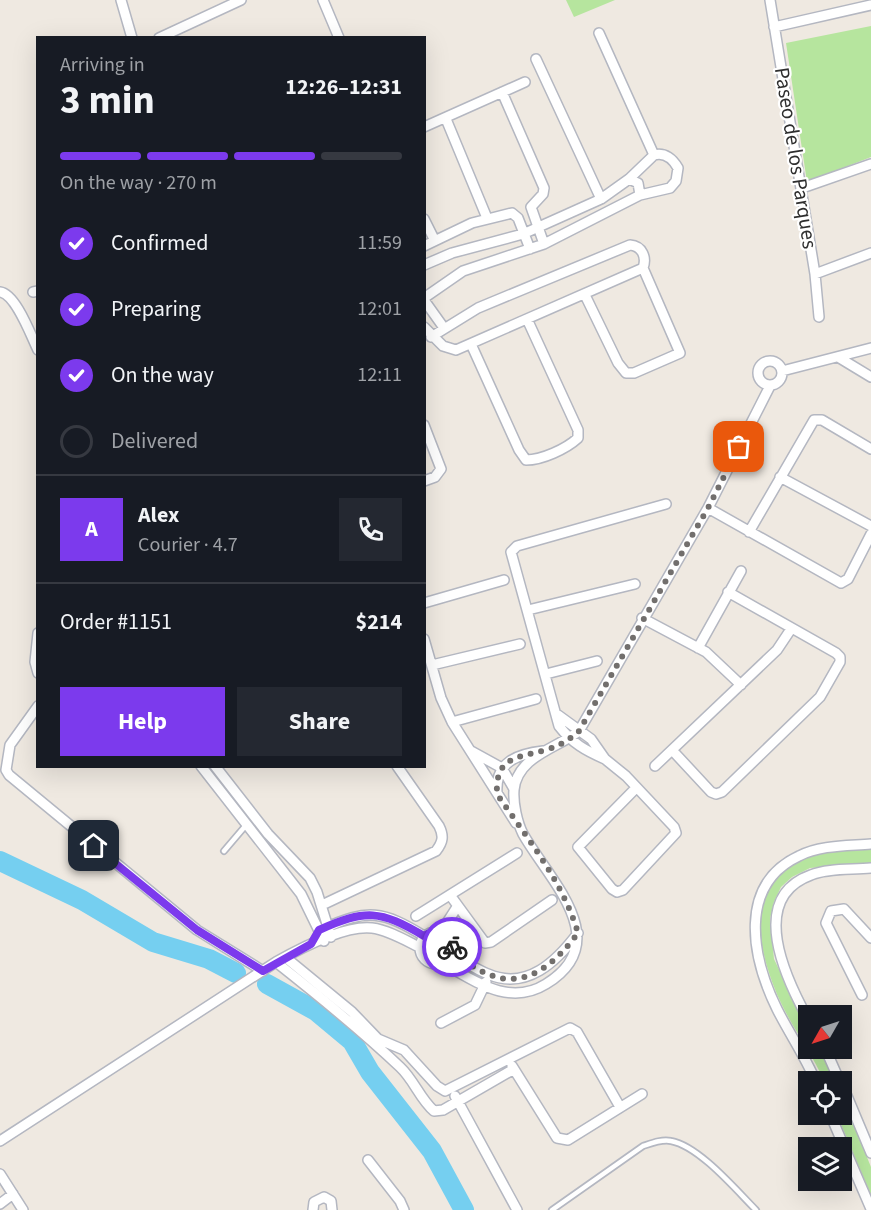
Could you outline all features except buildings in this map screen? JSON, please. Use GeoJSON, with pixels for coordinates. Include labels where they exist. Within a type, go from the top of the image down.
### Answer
{"type":"FeatureCollection","features":[{"type":"Feature","properties":{"kind":"street"},"geometry":{"type":"LineString","coordinates":[[121,0],[131,36]]}},
{"type":"Feature","properties":{"kind":"street"},"geometry":{"type":"LineString","coordinates":[[163,36],[242,0]]}},
{"type":"Feature","properties":{"kind":"street"},"geometry":{"type":"LineString","coordinates":[[323,0],[338,36]]}},
{"type":"Feature","properties":{"kind":"street","name":"Paseo de los Parques"},"geometry":{"type":"LineString","coordinates":[[770,0],[802,188],[819,317]]}},
{"type":"Feature","properties":{"kind":"street"},"geometry":{"type":"LineString","coordinates":[[774,27],[871,5]]}},
{"type":"Feature","properties":{"kind":"street"},"geometry":{"type":"LineString","coordinates":[[599,33],[654,155]]}},
{"type":"Feature","properties":{"kind":"street"},"geometry":{"type":"LineString","coordinates":[[536,59],[601,199]]}},
{"type":"Feature","properties":{"kind":"street"},"geometry":{"type":"LineString","coordinates":[[426,126],[525,82]]}},
{"type":"Feature","properties":{"kind":"street"},"geometry":{"type":"LineString","coordinates":[[502,92],[544,188],[543,194],[531,207],[544,244]]}},
{"type":"Feature","properties":{"kind":"street"},"geometry":{"type":"LineString","coordinates":[[446,118],[487,218]]}},
{"type":"Feature","properties":{"kind":"street"},"geometry":{"type":"LineString","coordinates":[[426,264],[452,253],[523,234],[601,199],[629,180],[654,155],[659,154],[671,158],[678,168],[678,176],[673,185],[665,190],[640,195],[544,244],[463,271],[426,298]]}},
{"type":"Feature","properties":{"kind":"street"},"geometry":{"type":"LineString","coordinates":[[802,188],[871,164]]}},
{"type":"Feature","properties":{"kind":"street"},"geometry":{"type":"LineString","coordinates":[[629,180],[638,183],[640,195]]}},
{"type":"Feature","properties":{"kind":"street"},"geometry":{"type":"LineString","coordinates":[[426,245],[434,239],[487,218],[515,213],[530,249]]}},
{"type":"Feature","properties":{"kind":"street"},"geometry":{"type":"LineString","coordinates":[[426,223],[434,239]]}},
{"type":"Feature","properties":{"kind":"street"},"geometry":{"type":"LineString","coordinates":[[431,337],[478,308],[630,244],[642,251],[645,260],[643,268],[680,349],[677,356],[634,373],[626,373],[618,363],[585,295]]}},
{"type":"Feature","properties":{"kind":"street"},"geometry":{"type":"LineString","coordinates":[[815,274],[871,254]]}},
{"type":"Feature","properties":{"kind":"street"},"geometry":{"type":"LineString","coordinates":[[426,330],[431,337],[449,349],[471,344],[643,268]]}},
{"type":"Feature","properties":{"kind":"street"},"geometry":{"type":"LineString","coordinates":[[0,292],[5,292],[15,304],[36,346]]}},
{"type":"Feature","properties":{"kind":"street"},"geometry":{"type":"LineString","coordinates":[[426,302],[444,328]]}},
{"type":"Feature","properties":{"kind":"street"},"geometry":{"type":"LineString","coordinates":[[471,344],[519,450],[526,460],[534,460],[571,444],[578,438],[578,430],[527,319]]}},
{"type":"Feature","properties":{"kind":"street"},"geometry":{"type":"LineString","coordinates":[[782,370],[871,348]]}},
{"type":"Feature","properties":{"kind":"street"},"geometry":{"type":"LineString","coordinates":[[838,357],[871,377]]}},
{"type":"Feature","properties":{"kind":"street"},"geometry":{"type":"LineString","coordinates":[[770,386],[758,375],[760,366],[768,361],[774,361],[782,370]]}},
{"type":"Feature","properties":{"kind":"street"},"geometry":{"type":"LineString","coordinates":[[497,794],[497,778],[502,768],[512,758],[543,751],[569,740],[579,731],[642,618],[708,508],[770,386],[780,380],[782,370]]}},
{"type":"Feature","properties":{"kind":"street"},"geometry":{"type":"LineString","coordinates":[[749,532],[814,420],[822,420],[871,449]]}},
{"type":"Feature","properties":{"kind":"street"},"geometry":{"type":"LineString","coordinates":[[426,430],[441,469],[435,477],[426,480]]}},
{"type":"Feature","properties":{"kind":"street"},"geometry":{"type":"LineString","coordinates":[[780,477],[871,526]]}},
{"type":"Feature","properties":{"kind":"street"},"geometry":{"type":"LineString","coordinates":[[605,759],[584,750],[569,740],[559,726],[558,715],[528,610],[511,560],[511,552],[517,546],[666,504]]}},
{"type":"Feature","properties":{"kind":"street"},"geometry":{"type":"LineString","coordinates":[[708,508],[841,583],[848,579],[871,534]]}},
{"type":"Feature","properties":{"kind":"street"},"geometry":{"type":"LineString","coordinates":[[698,648],[741,571]]}},
{"type":"Feature","properties":{"kind":"street"},"geometry":{"type":"LineString","coordinates":[[426,602],[504,580]]}},
{"type":"Feature","properties":{"kind":"street"},"geometry":{"type":"LineString","coordinates":[[528,610],[635,584]]}},
{"type":"Feature","properties":{"kind":"street"},"geometry":{"type":"LineString","coordinates":[[672,750],[716,794],[722,792],[820,697],[840,662],[840,657],[728,592]]}},
{"type":"Feature","properties":{"kind":"street"},"geometry":{"type":"LineString","coordinates":[[642,618],[698,648],[741,685]]}},
{"type":"Feature","properties":{"kind":"street"},"geometry":{"type":"LineString","coordinates":[[655,766],[777,650],[791,629]]}},
{"type":"Feature","properties":{"kind":"street"},"geometry":{"type":"LineString","coordinates":[[432,665],[520,644]]}},
{"type":"Feature","properties":{"kind":"street"},"geometry":{"type":"LineString","coordinates":[[426,646],[452,722],[572,911],[578,933],[578,944],[562,973],[538,989],[517,995],[484,987],[442,963],[429,963],[421,954],[419,947],[424,936],[435,931],[441,932],[451,941],[451,954],[442,963]]}},
{"type":"Feature","properties":{"kind":"street"},"geometry":{"type":"LineString","coordinates":[[546,674],[597,662]]}},
{"type":"Feature","properties":{"kind":"street"},"geometry":{"type":"LineString","coordinates":[[452,722],[536,699]]}},
{"type":"Feature","properties":{"kind":"street"},"geometry":{"type":"LineString","coordinates":[[36,709],[10,745],[6,770],[9,775],[197,930],[263,971]]}},
{"type":"Feature","properties":{"kind":"street"},"geometry":{"type":"LineString","coordinates":[[558,715],[591,740],[605,759],[636,788],[674,827],[676,833],[623,890],[617,892],[612,889],[578,847],[636,788]]}},
{"type":"Feature","properties":{"kind":"street"},"geometry":{"type":"LineString","coordinates":[[0,739],[10,745]]}},
{"type":"Feature","properties":{"kind":"street"},"geometry":{"type":"LineString","coordinates":[[469,750],[502,768],[514,789],[516,811],[522,832]]}},
{"type":"Feature","properties":{"kind":"street"},"geometry":{"type":"LineString","coordinates":[[514,789],[523,769],[543,751]]}},
{"type":"Feature","properties":{"kind":"street"},"geometry":{"type":"LineString","coordinates":[[203,768],[302,894],[324,928]]}},
{"type":"Feature","properties":{"kind":"street"},"geometry":{"type":"LineString","coordinates":[[218,768],[268,834],[310,878],[322,905],[327,939]]}},
{"type":"Feature","properties":{"kind":"street"},"geometry":{"type":"LineString","coordinates":[[322,905],[435,851],[440,845],[442,833],[439,826],[399,768]]}},
{"type":"Feature","properties":{"kind":"street"},"geometry":{"type":"LineString","coordinates":[[260,841],[268,834]]}},
{"type":"Feature","properties":{"kind":"street"},"geometry":{"type":"LineString","coordinates":[[810,1071],[765,983],[758,955],[755,910],[766,882],[782,866],[800,855],[820,849],[871,844]]}},
{"type":"Feature","properties":{"kind":"street"},"geometry":{"type":"LineString","coordinates":[[416,916],[518,853]]}},
{"type":"Feature","properties":{"kind":"street"},"geometry":{"type":"LineString","coordinates":[[800,1005],[789,984],[780,957],[776,927],[779,905],[786,891],[796,881],[813,873],[871,868]]}},
{"type":"Feature","properties":{"kind":"street"},"geometry":{"type":"LineString","coordinates":[[450,895],[485,943],[491,942],[552,900]]}},
{"type":"Feature","properties":{"kind":"street"},"geometry":{"type":"LineString","coordinates":[[441,932],[457,907]]}},
{"type":"Feature","properties":{"kind":"street"},"geometry":{"type":"LineString","coordinates":[[862,995],[826,923],[827,917],[831,911],[844,909],[871,938]]}},
{"type":"Feature","properties":{"kind":"street"},"geometry":{"type":"LineString","coordinates":[[311,944],[324,928],[373,914],[404,924],[424,936]]}},
{"type":"Feature","properties":{"kind":"street"},"geometry":{"type":"LineString","coordinates":[[0,1141],[263,971],[311,944],[359,928],[373,928],[419,947]]}},
{"type":"Feature","properties":{"kind":"street"},"geometry":{"type":"LineString","coordinates":[[451,954],[488,975],[515,978],[541,971],[556,960],[578,933]]}},
{"type":"Feature","properties":{"kind":"street"},"geometry":{"type":"LineString","coordinates":[[281,960],[352,1012],[378,1039],[404,1050],[437,1086],[446,1090],[570,1028],[578,1032],[620,1107]]}},
{"type":"Feature","properties":{"kind":"street"},"geometry":{"type":"LineString","coordinates":[[281,960],[401,1068],[426,1104],[434,1111],[443,1110],[514,1069]]}},
{"type":"Feature","properties":{"kind":"street"},"geometry":{"type":"LineString","coordinates":[[441,1023],[475,1005],[488,975]]}},
{"type":"Feature","properties":{"kind":"street"},"geometry":{"type":"LineString","coordinates":[[508,1059],[557,1138],[568,1140],[642,1094]]}},
{"type":"Feature","properties":{"kind":"street"},"geometry":{"type":"LineString","coordinates":[[452,1089],[517,1210]]}},
{"type":"Feature","properties":{"kind":"street"},"geometry":{"type":"LineString","coordinates":[[852,1109],[871,1153]]}},
{"type":"Feature","properties":{"kind":"street"},"geometry":{"type":"LineString","coordinates":[[835,1125],[871,1209]]}},
{"type":"Feature","properties":{"kind":"street"},"geometry":{"type":"LineString","coordinates":[[368,1160],[400,1201],[404,1210]]}},
{"type":"Feature","properties":{"kind":"street"},"geometry":{"type":"LineString","coordinates":[[0,1174],[23,1210]]}},
{"type":"Feature","properties":{"kind":"street"},"geometry":{"type":"LineString","coordinates":[[0,1204],[13,1194]]}},
{"type":"Feature","properties":{"kind":"street"},"geometry":{"type":"LineString","coordinates":[[314,1210],[314,1202],[324,1197],[331,1202],[332,1210]]}},
{"type":"Feature","properties":{"kind":"lane"},"geometry":{"type":"LineString","coordinates":[[224,851],[247,825]]}},
{"type":"Feature","properties":{"kind":"lane"},"geometry":{"type":"LineString","coordinates":[[552,1210],[643,1146],[660,1141],[672,1141],[690,1149],[756,1210]]}},
{"type":"Feature","properties":{"kind":"green space"},"geometry":{"type":"Polygon","coordinates":[[[566,0],[615,0],[574,17],[566,0]]]}},
{"type":"Feature","properties":{"kind":"green space"},"geometry":{"type":"Polygon","coordinates":[[[871,26],[871,157],[807,182],[786,43],[871,26]]]}},
{"type":"Feature","properties":{"kind":"green space"},"geometry":{"type":"Polygon","coordinates":[[[871,847],[871,863],[810,868],[792,877],[781,887],[770,919],[774,959],[798,1009],[798,1033],[780,1001],[766,962],[761,942],[762,902],[770,884],[783,869],[803,858],[828,852],[871,847]]]}},
{"type":"Feature","properties":{"kind":"green space"},"geometry":{"type":"Polygon","coordinates":[[[813,1059],[824,1059],[831,1071],[819,1071],[813,1059]]]}},
{"type":"Feature","properties":{"kind":"green space"},"geometry":{"type":"Polygon","coordinates":[[[852,1120],[871,1167],[871,1195],[852,1150],[852,1137],[846,1137],[841,1125],[852,1125],[852,1120]]]}},
{"type":"Feature","properties":{"kind":"waterway"},"geometry":{"type":"LineString","coordinates":[[0,861],[82,900],[153,942],[209,959],[236,973]]}},
{"type":"Feature","properties":{"kind":"waterway"},"geometry":{"type":"LineString","coordinates":[[267,984],[316,1011],[352,1041],[370,1072],[432,1151],[464,1210]]}},
{"type":"Feature","properties":{"kind":"way so far"},"geometry":{"type":"LineString","coordinates":[[452,947],[451,954],[488,975],[515,978],[541,971],[556,960],[578,933],[572,911],[553,877],[497,794],[497,778],[502,768],[512,758],[559,745],[579,731],[642,618],[708,508],[739,447]]}},
{"type":"Feature","properties":{"kind":"route"},"geometry":{"type":"LineString","coordinates":[[94,846],[197,930],[263,971],[311,944],[319,930],[365,914],[390,918],[424,936],[429,932],[441,932],[451,941],[452,947]]}}]}
